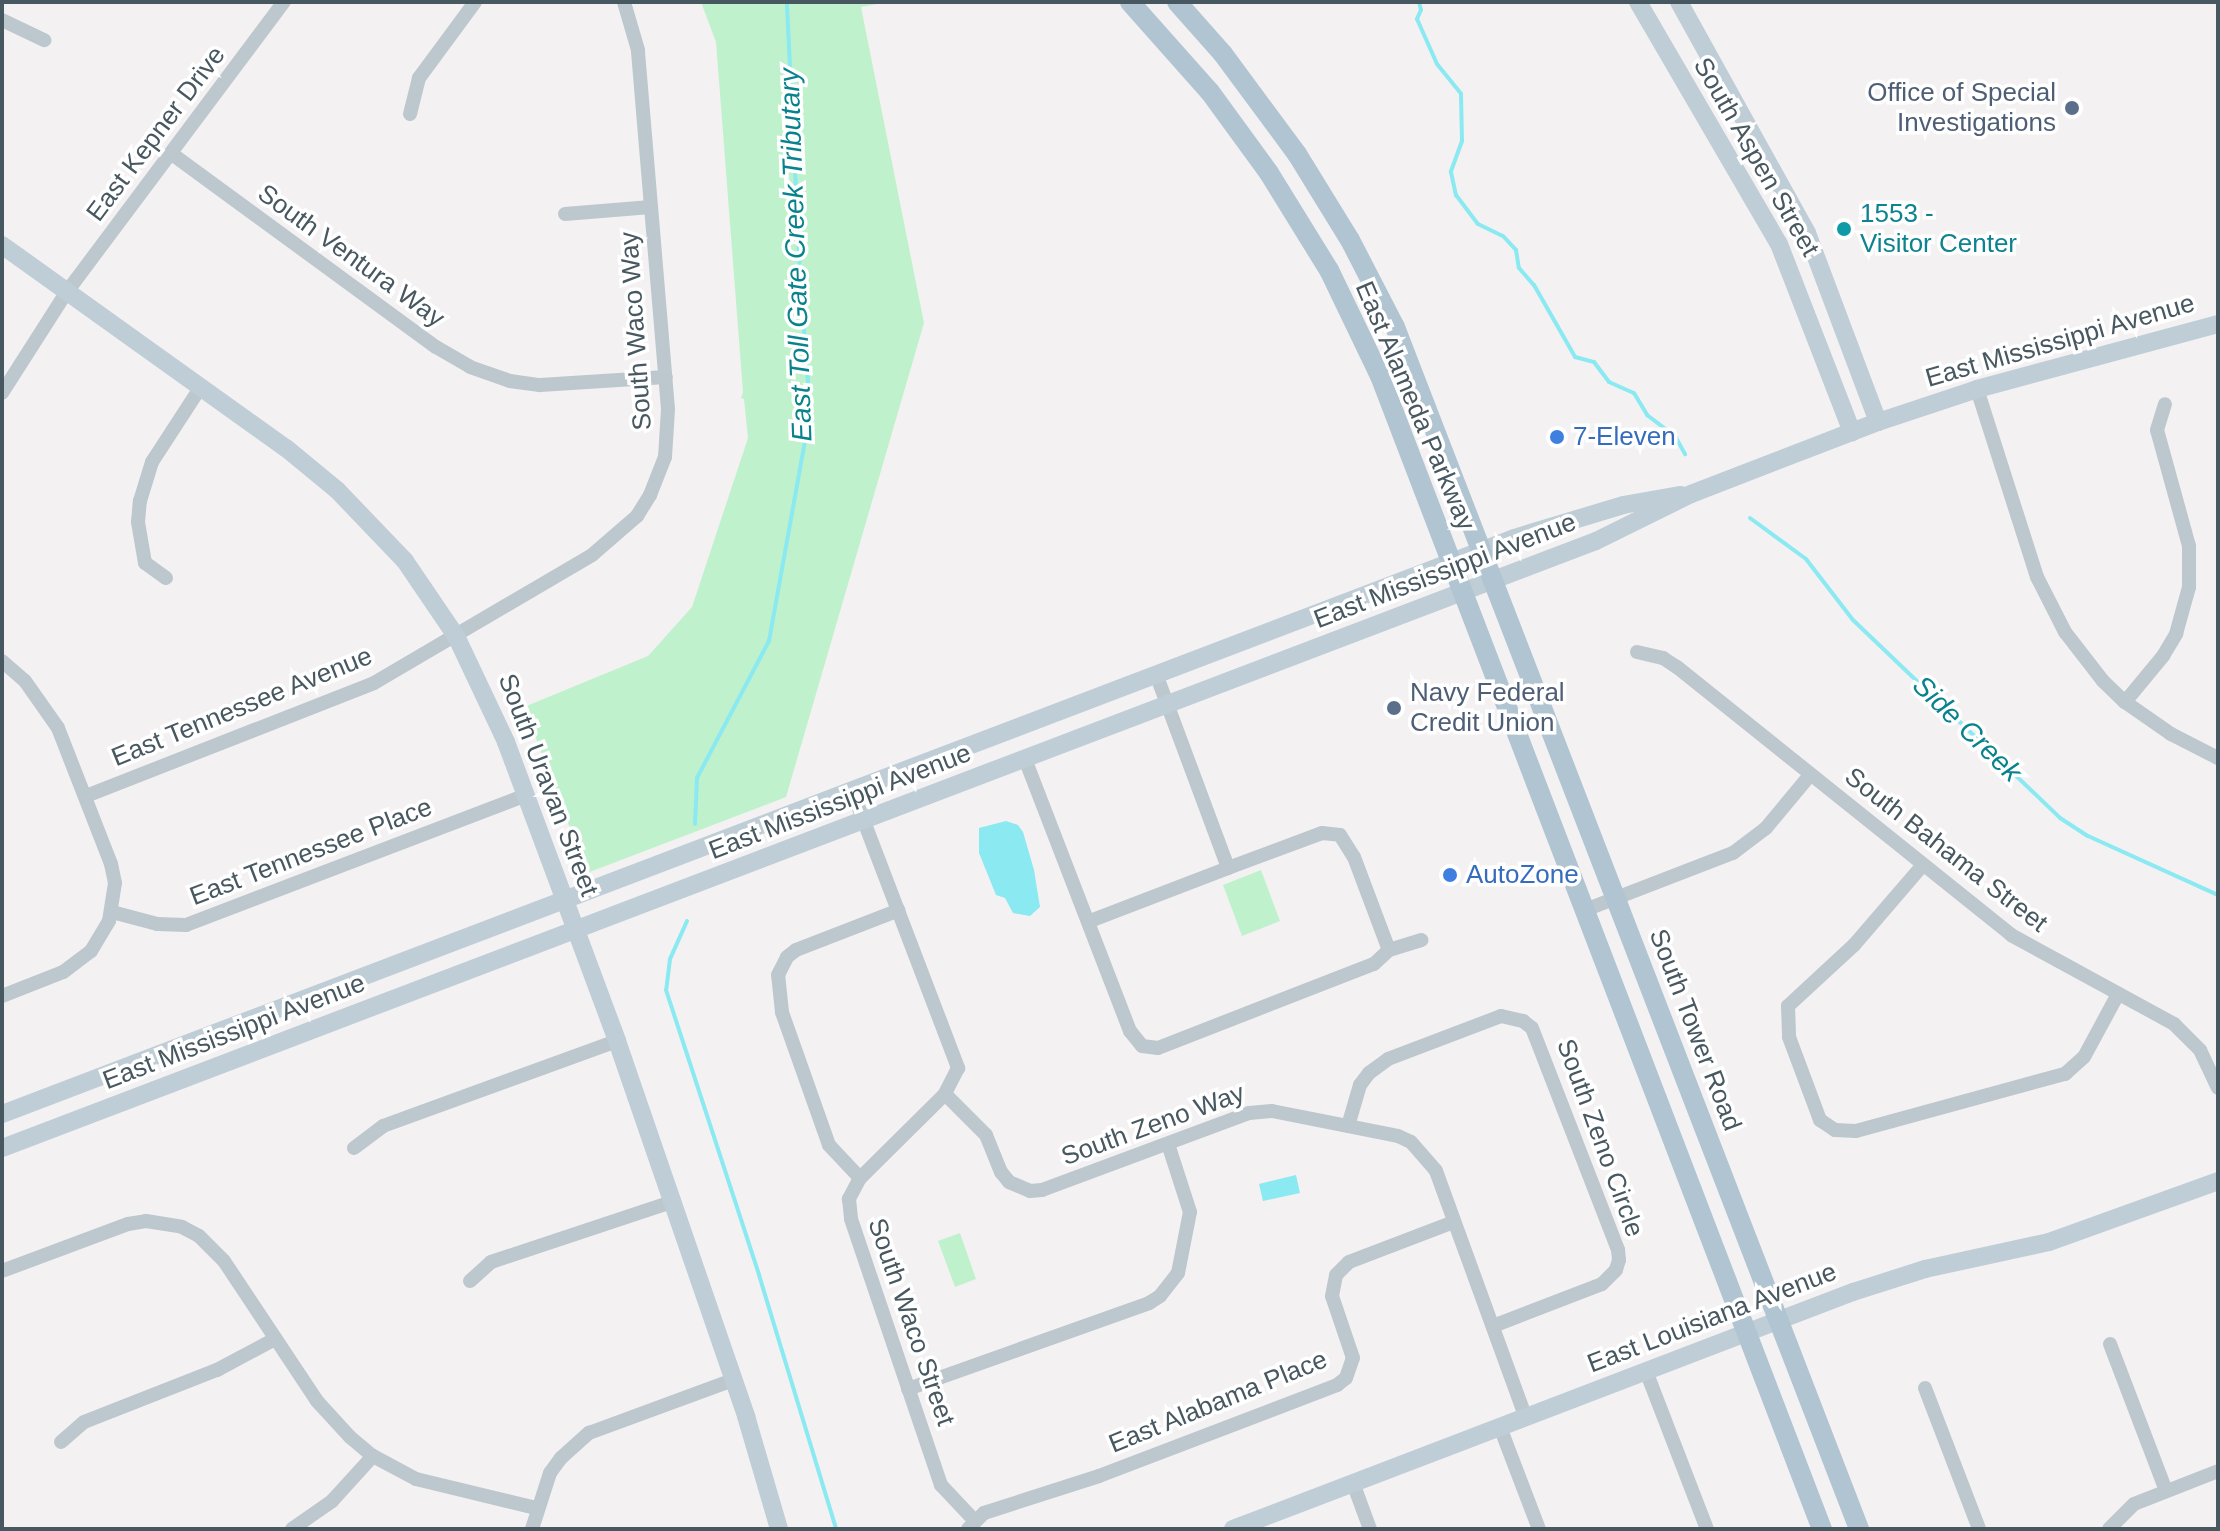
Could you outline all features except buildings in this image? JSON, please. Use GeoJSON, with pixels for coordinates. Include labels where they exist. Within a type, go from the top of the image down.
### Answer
{"type":"FeatureCollection","features":[{"type":"Feature","properties":{"kind":"main road","name":"East Alameda Parkway"},"geometry":{"type":"LineString","coordinates":[[1130,2],[1224,111],[1307,234],[1380,376],[1452,562]]}},
{"type":"Feature","properties":{"kind":"main road","name":"East Alameda Parkway"},"geometry":{"type":"LineString","coordinates":[[1177,2],[1244,82],[1304,165],[1356,249],[1395,327],[1483,550]]}},
{"type":"Feature","properties":{"kind":"main road","name":"South Aspen Street"},"geometry":{"type":"LineString","coordinates":[[1638,2],[1792,272],[1852,432]]}},
{"type":"Feature","properties":{"kind":"main road","name":"South Aspen Street"},"geometry":{"type":"LineString","coordinates":[[1679,2],[1757,138],[1815,250],[1878,422]]}},
{"type":"Feature","properties":{"kind":"main road"},"geometry":{"type":"LineString","coordinates":[[1726,156],[1757,138]]}},
{"type":"Feature","properties":{"kind":"main road"},"geometry":{"type":"LineString","coordinates":[[1750,195],[1779,179]]}},
{"type":"Feature","properties":{"kind":"main road"},"geometry":{"type":"LineString","coordinates":[[1307,234],[1334,257],[1368,322],[1395,327]]}},
{"type":"Feature","properties":{"kind":"main road","name":"South Uravan Street"},"geometry":{"type":"LineString","coordinates":[[2,245],[286,448],[353,505],[405,561],[456,636],[487,694],[577,929],[674,1201],[779,1529]]}},
{"type":"Feature","properties":{"kind":"main road","name":"East Mississippi Avenue"},"geometry":{"type":"LineString","coordinates":[[2,1148],[1494,580],[1624,529],[1691,494],[1878,422],[1977,389],[2218,324]]}},
{"type":"Feature","properties":{"kind":"main road","name":"East Mississippi Avenue"},"geometry":{"type":"LineString","coordinates":[[2,1114],[1483,550],[1589,514],[1691,494]]}},
{"type":"Feature","properties":{"kind":"main road","name":"South Tower Road"},"geometry":{"type":"LineString","coordinates":[[1483,550],[1859,1529]]}},
{"type":"Feature","properties":{"kind":"main road"},"geometry":{"type":"LineString","coordinates":[[1452,562],[1822,1529]]}},
{"type":"Feature","properties":{"kind":"main road","name":"East Louisiana Avenue"},"geometry":{"type":"LineString","coordinates":[[1233,1529],[1904,1274],[2049,1242],[2218,1181]]}},
{"type":"Feature","properties":{"kind":"street","name":"East Kepner Drive"},"geometry":{"type":"LineString","coordinates":[[2,393],[66,293],[284,2]]}},
{"type":"Feature","properties":{"kind":"street"},"geometry":{"type":"LineString","coordinates":[[410,114],[419,78],[475,2]]}},
{"type":"Feature","properties":{"kind":"street","name":"South Waco Way"},"geometry":{"type":"LineString","coordinates":[[456,636],[592,555],[637,516],[657,480],[665,457],[668,433],[666,377],[638,50],[624,2]]}},
{"type":"Feature","properties":{"kind":"street"},"geometry":{"type":"LineString","coordinates":[[2,20],[44,40]]}},
{"type":"Feature","properties":{"kind":"street","name":"South Ventura Way"},"geometry":{"type":"LineString","coordinates":[[172,154],[436,347],[470,367],[510,381],[561,386],[666,377]]}},
{"type":"Feature","properties":{"kind":"street","name":"South Waco Way"},"geometry":{"type":"LineString","coordinates":[[565,214],[651,207]]}},
{"type":"Feature","properties":{"kind":"street"},"geometry":{"type":"LineString","coordinates":[[506,396],[510,381]]}},
{"type":"Feature","properties":{"kind":"street"},"geometry":{"type":"LineString","coordinates":[[166,578],[145,563],[138,522],[140,501],[152,462],[200,388]]}},
{"type":"Feature","properties":{"kind":"street"},"geometry":{"type":"LineString","coordinates":[[1977,389],[2037,577],[2050,605],[2083,658],[2125,702],[2171,734],[2218,758]]}},
{"type":"Feature","properties":{"kind":"street"},"geometry":{"type":"LineString","coordinates":[[2125,702],[2153,669],[2176,634],[2189,587],[2189,546],[2157,430],[2165,404]]}},
{"type":"Feature","properties":{"kind":"street","name":"East Tennessee Avenue"},"geometry":{"type":"LineString","coordinates":[[86,796],[351,694],[456,636]]}},
{"type":"Feature","properties":{"kind":"street","name":"South Bahama Street"},"geometry":{"type":"LineString","coordinates":[[1637,652],[1663,658],[1677,667],[2011,935],[2174,1024],[2190,1038],[2209,1063],[2218,1088]]}},
{"type":"Feature","properties":{"kind":"street"},"geometry":{"type":"LineString","coordinates":[[2,661],[47,708],[86,796],[115,883],[112,912],[102,935],[80,961],[63,972],[2,996]]}},
{"type":"Feature","properties":{"kind":"street"},"geometry":{"type":"LineString","coordinates":[[1156,674],[1228,868]]}},
{"type":"Feature","properties":{"kind":"street"},"geometry":{"type":"LineString","coordinates":[[1025,759],[1130,1031],[1142,1046],[1158,1048],[1374,964],[1389,950],[1421,940]]}},
{"type":"Feature","properties":{"kind":"street"},"geometry":{"type":"LineString","coordinates":[[1585,910],[1733,853],[1766,828],[1810,775]]}},
{"type":"Feature","properties":{"kind":"street"},"geometry":{"type":"LineString","coordinates":[[852,790],[863,821],[899,910],[956,1057],[955,1079],[945,1094],[860,1178],[829,1145],[782,1012],[778,975],[787,957],[796,950],[899,910]]}},
{"type":"Feature","properties":{"kind":"street","name":"East Tennessee Place"},"geometry":{"type":"LineString","coordinates":[[112,912],[157,924],[186,925],[526,795]]}},
{"type":"Feature","properties":{"kind":"street"},"geometry":{"type":"LineString","coordinates":[[1090,921],[1322,833],[1340,835],[1354,857],[1389,950]]}},
{"type":"Feature","properties":{"kind":"street"},"geometry":{"type":"LineString","coordinates":[[1922,866],[1854,945],[1788,1006],[1789,1037],[1820,1120],[1835,1130],[1856,1131],[2065,1074],[2084,1057],[2118,994]]}},
{"type":"Feature","properties":{"kind":"street","name":"South Zeno Circle"},"geometry":{"type":"LineString","coordinates":[[1348,1126],[1360,1085],[1379,1064],[1501,1016],[1523,1021],[1532,1028],[1618,1250],[1619,1260],[1616,1270],[1602,1284],[1493,1326]]}},
{"type":"Feature","properties":{"kind":"street"},"geometry":{"type":"LineString","coordinates":[[354,1148],[362,1138],[383,1126],[617,1041]]}},
{"type":"Feature","properties":{"kind":"street","name":"South Zeno Way"},"geometry":{"type":"LineString","coordinates":[[945,1094],[986,1135],[1001,1172],[1009,1182],[1030,1191],[1042,1190],[1249,1113],[1272,1111],[1398,1136],[1422,1152],[1436,1171],[1525,1416]]}},
{"type":"Feature","properties":{"kind":"street"},"geometry":{"type":"LineString","coordinates":[[908,1389],[1149,1303],[1160,1296],[1178,1273],[1190,1212],[1168,1144]]}},
{"type":"Feature","properties":{"kind":"street","name":"South Waco Street"},"geometry":{"type":"LineString","coordinates":[[860,1178],[849,1199],[851,1219],[941,1485],[971,1524]]}},
{"type":"Feature","properties":{"kind":"street"},"geometry":{"type":"LineString","coordinates":[[470,1281],[491,1262],[674,1201]]}},
{"type":"Feature","properties":{"kind":"street"},"geometry":{"type":"LineString","coordinates":[[2,1271],[128,1224],[165,1222],[199,1236],[213,1247],[332,1420],[373,1456],[439,1487],[536,1508]]}},
{"type":"Feature","properties":{"kind":"street","name":"East Alabama Place"},"geometry":{"type":"LineString","coordinates":[[971,1524],[996,1508],[1099,1476],[1337,1385],[1346,1378],[1353,1358],[1332,1296],[1336,1275],[1349,1262],[1454,1222]]}},
{"type":"Feature","properties":{"kind":"street"},"geometry":{"type":"LineString","coordinates":[[61,1442],[84,1422],[217,1370],[275,1339]]}},
{"type":"Feature","properties":{"kind":"street"},"geometry":{"type":"LineString","coordinates":[[2110,1344],[2166,1491]]}},
{"type":"Feature","properties":{"kind":"street"},"geometry":{"type":"LineString","coordinates":[[1646,1371],[1707,1529]]}},
{"type":"Feature","properties":{"kind":"street"},"geometry":{"type":"LineString","coordinates":[[532,1529],[536,1508],[555,1466],[589,1433],[733,1380]]}},
{"type":"Feature","properties":{"kind":"street"},"geometry":{"type":"LineString","coordinates":[[1925,1388],[1979,1529]]}},
{"type":"Feature","properties":{"kind":"street"},"geometry":{"type":"LineString","coordinates":[[1500,1427],[1539,1529]]}},
{"type":"Feature","properties":{"kind":"street"},"geometry":{"type":"LineString","coordinates":[[292,1529],[332,1501],[373,1456]]}},
{"type":"Feature","properties":{"kind":"street"},"geometry":{"type":"LineString","coordinates":[[2109,1529],[2134,1504],[2218,1471]]}},
{"type":"Feature","properties":{"kind":"street"},"geometry":{"type":"LineString","coordinates":[[1353,1483],[1370,1529]]}},
{"type":"Feature","properties":{"kind":"green space"},"geometry":{"type":"Polygon","coordinates":[[[701,2],[888,2],[861,7],[924,323],[786,797],[587,873],[524,707],[648,656],[692,607],[748,438],[744,399],[741,398],[743,392],[716,42],[701,2]]]}},
{"type":"Feature","properties":{"kind":"green space"},"geometry":{"type":"Polygon","coordinates":[[[1261,870],[1280,921],[1242,936],[1223,885],[1261,870]]]}},
{"type":"Feature","properties":{"kind":"green space"},"geometry":{"type":"Polygon","coordinates":[[[960,1233],[976,1279],[955,1287],[938,1241],[960,1233]]]}},
{"type":"Feature","properties":{"kind":"water"},"geometry":{"type":"Polygon","coordinates":[[[1006,821],[1018,825],[1023,832],[1034,870],[1040,907],[1030,916],[1013,913],[1005,898],[996,895],[979,853],[979,828],[1006,821]]]}},
{"type":"Feature","properties":{"kind":"water"},"geometry":{"type":"Polygon","coordinates":[[[1296,1175],[1300,1193],[1263,1201],[1259,1184],[1296,1175]]]}},
{"type":"Feature","properties":{"kind":"waterway","name":"East Toll Gate Creek Tributary"},"geometry":{"type":"LineString","coordinates":[[695,824],[697,778],[769,641],[807,429],[809,395],[787,2]]}},
{"type":"Feature","properties":{"kind":"waterway","name":"Side Creek"},"geometry":{"type":"LineString","coordinates":[[1419,2],[1421,10],[1417,19],[1437,64],[1461,94],[1462,141],[1451,172],[1456,195],[1478,224],[1503,236],[1516,250],[1519,268],[1534,285],[1575,357],[1594,362],[1609,382],[1634,393],[1647,415],[1675,436],[1685,454]]}},
{"type":"Feature","properties":{"kind":"waterway","name":"Side Creek"},"geometry":{"type":"LineString","coordinates":[[1750,518],[1806,559],[1853,620],[2060,818],[2088,836],[2218,895]]}},
{"type":"Feature","properties":{"kind":"waterway"},"geometry":{"type":"LineString","coordinates":[[687,921],[670,959],[666,990],[759,1275],[836,1529]]}},
{"type":"Feature","properties":{"kind":"place","name":"Office of Special Investigations"},"geometry":{"type":"Point","coordinates":[2072,108]}},
{"type":"Feature","properties":{"kind":"place","name":"1553 - Visitor Center"},"geometry":{"type":"Point","coordinates":[1844,229]}},
{"type":"Feature","properties":{"kind":"place","name":"7-Eleven"},"geometry":{"type":"Point","coordinates":[1557,437]}},
{"type":"Feature","properties":{"kind":"place","name":"Navy Federal Credit Union"},"geometry":{"type":"Point","coordinates":[1394,708]}},
{"type":"Feature","properties":{"kind":"place","name":"AutoZone"},"geometry":{"type":"Point","coordinates":[1450,875]}}]}
